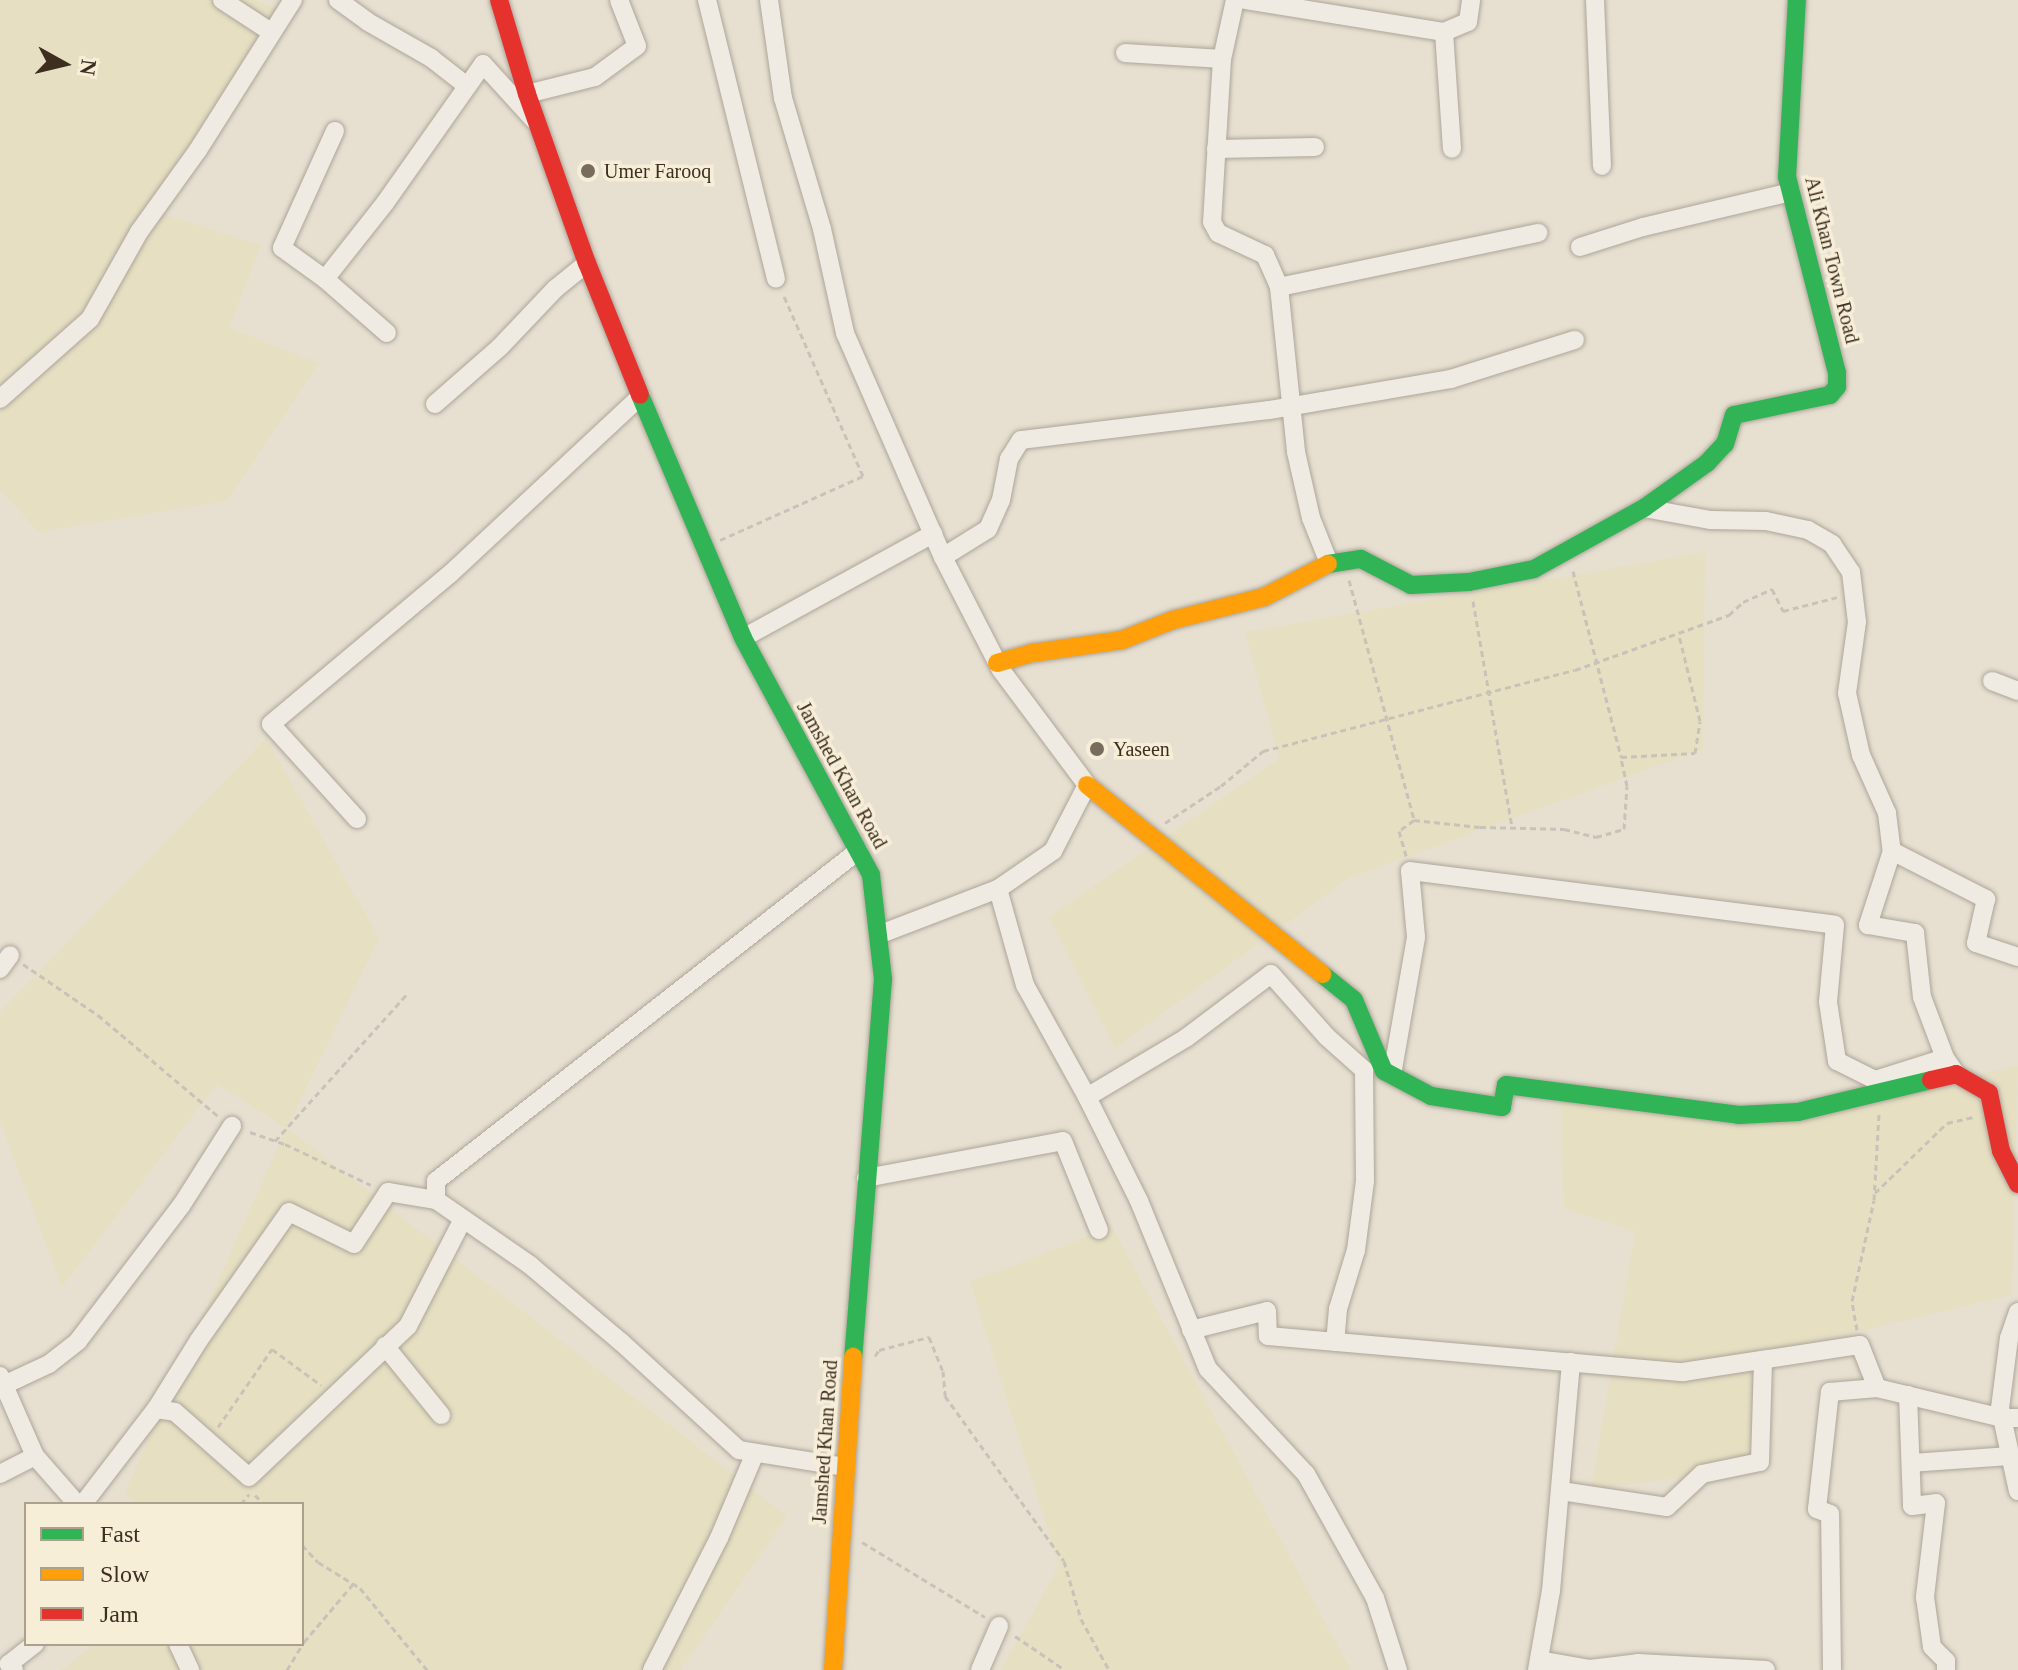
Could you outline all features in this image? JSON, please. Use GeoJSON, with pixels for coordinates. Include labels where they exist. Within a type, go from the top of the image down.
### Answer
{"type":"FeatureCollection","features":[{"type":"Feature","properties":{"kind":"street"},"geometry":{"type":"LineString","coordinates":[[222,0],[271,32]]}},
{"type":"Feature","properties":{"kind":"street"},"geometry":{"type":"LineString","coordinates":[[0,399],[90,319],[139,232],[198,150],[293,0]]}},
{"type":"Feature","properties":{"kind":"street"},"geometry":{"type":"LineString","coordinates":[[338,0],[368,22],[431,58],[467,86]]}},
{"type":"Feature","properties":{"kind":"street","name":"Jamshed Khan Road"},"geometry":{"type":"LineString","coordinates":[[499,0],[527,94],[587,263],[702,548],[743,638],[871,875],[883,979],[845,1467],[833,1670]]}},
{"type":"Feature","properties":{"kind":"street"},"geometry":{"type":"LineString","coordinates":[[527,94],[595,77],[637,46],[619,0]]}},
{"type":"Feature","properties":{"kind":"street"},"geometry":{"type":"LineString","coordinates":[[707,0],[776,279]]}},
{"type":"Feature","properties":{"kind":"street"},"geometry":{"type":"LineString","coordinates":[[769,0],[783,98],[822,229],[845,333],[943,557],[997,663],[1087,785],[1354,1000],[1384,1071],[1431,1096],[1502,1107],[1506,1085],[1739,1115],[1798,1112],[1956,1074]]}},
{"type":"Feature","properties":{"kind":"street"},"geometry":{"type":"LineString","coordinates":[[1235,0],[1222,59],[1212,222],[1218,233],[1265,255],[1279,287],[1296,452],[1311,518],[1336,562]]}},
{"type":"Feature","properties":{"kind":"street"},"geometry":{"type":"LineString","coordinates":[[1246,0],[1444,32],[1468,22],[1471,0]]}},
{"type":"Feature","properties":{"kind":"street"},"geometry":{"type":"LineString","coordinates":[[1595,0],[1602,166]]}},
{"type":"Feature","properties":{"kind":"street","name":"Ali Khan Town Road"},"geometry":{"type":"LineString","coordinates":[[1644,508],[1707,463],[1725,444],[1734,415],[1830,395],[1837,387],[1837,373],[1787,177],[1797,0]]}},
{"type":"Feature","properties":{"kind":"street"},"geometry":{"type":"LineString","coordinates":[[1444,32],[1452,149]]}},
{"type":"Feature","properties":{"kind":"street"},"geometry":{"type":"LineString","coordinates":[[1125,53],[1222,59]]}},
{"type":"Feature","properties":{"kind":"street"},"geometry":{"type":"LineString","coordinates":[[325,279],[385,203],[483,64],[540,127]]}},
{"type":"Feature","properties":{"kind":"street"},"geometry":{"type":"LineString","coordinates":[[335,131],[282,248],[325,279],[387,333]]}},
{"type":"Feature","properties":{"kind":"street"},"geometry":{"type":"LineString","coordinates":[[1216,149],[1315,147]]}},
{"type":"Feature","properties":{"kind":"street"},"geometry":{"type":"LineString","coordinates":[[1580,247],[1643,227],[1791,192]]}},
{"type":"Feature","properties":{"kind":"street"},"geometry":{"type":"LineString","coordinates":[[1279,287],[1538,233]]}},
{"type":"Feature","properties":{"kind":"street"},"geometry":{"type":"LineString","coordinates":[[435,404],[587,263]]}},
{"type":"Feature","properties":{"kind":"street"},"geometry":{"type":"LineString","coordinates":[[943,557],[988,529],[1001,500],[1009,459],[1021,440],[1292,405],[1451,379],[1575,340]]}},
{"type":"Feature","properties":{"kind":"street"},"geometry":{"type":"LineString","coordinates":[[357,819],[271,724],[450,574],[641,396]]}},
{"type":"Feature","properties":{"kind":"street"},"geometry":{"type":"LineString","coordinates":[[997,663],[1033,653],[1122,640],[1173,620],[1264,597],[1336,562],[1361,559],[1411,585],[1469,582],[1534,569],[1644,508],[1711,520],[1766,521],[1808,530],[1832,544],[1851,572],[1857,622],[1847,693],[1861,755],[1887,813],[1892,851],[1868,925],[1915,933],[1922,997],[1945,1058],[1956,1074],[1989,1093],[2001,1151],[2018,1184]]}},
{"type":"Feature","properties":{"kind":"street"},"geometry":{"type":"LineString","coordinates":[[743,638],[933,534]]}},
{"type":"Feature","properties":{"kind":"street"},"geometry":{"type":"LineString","coordinates":[[1992,681],[2018,691]]}},
{"type":"Feature","properties":{"kind":"street"},"geometry":{"type":"LineString","coordinates":[[878,935],[998,889],[1053,851],[1087,785]]}},
{"type":"Feature","properties":{"kind":"street"},"geometry":{"type":"LineString","coordinates":[[436,1200],[436,1181],[858,851]]}},
{"type":"Feature","properties":{"kind":"street"},"geometry":{"type":"LineString","coordinates":[[1892,851],[1986,899],[1976,943],[2018,957]]}},
{"type":"Feature","properties":{"kind":"street"},"geometry":{"type":"LineString","coordinates":[[1392,1075],[1416,937],[1410,871],[1482,883],[1835,925],[1828,1002],[1837,1061],[1875,1080],[1945,1058]]}},
{"type":"Feature","properties":{"kind":"street"},"geometry":{"type":"LineString","coordinates":[[998,889],[1025,985],[1087,1097],[1139,1201],[1208,1369],[1306,1474],[1375,1598],[1398,1670]]}},
{"type":"Feature","properties":{"kind":"street"},"geometry":{"type":"LineString","coordinates":[[1087,1097],[1186,1038],[1271,974],[1327,1037],[1364,1070],[1365,1181],[1356,1250],[1338,1309],[1335,1342]]}},
{"type":"Feature","properties":{"kind":"street"},"geometry":{"type":"LineString","coordinates":[[75,1502],[35,1456],[9,1418],[2,1380],[49,1364],[78,1341],[181,1206],[232,1126]]}},
{"type":"Feature","properties":{"kind":"street"},"geometry":{"type":"LineString","coordinates":[[866,1178],[1063,1141],[1099,1230]]}},
{"type":"Feature","properties":{"kind":"street"},"geometry":{"type":"LineString","coordinates":[[85,1502],[156,1409],[199,1340],[289,1212],[354,1244],[388,1192],[436,1200],[530,1265],[739,1450],[845,1467]]}},
{"type":"Feature","properties":{"kind":"street"},"geometry":{"type":"LineString","coordinates":[[156,1409],[175,1412],[249,1477],[408,1326],[463,1219]]}},
{"type":"Feature","properties":{"kind":"street"},"geometry":{"type":"LineString","coordinates":[[1191,1330],[1267,1311],[1268,1336],[1683,1372],[1860,1345],[1877,1388]]}},
{"type":"Feature","properties":{"kind":"street"},"geometry":{"type":"LineString","coordinates":[[2018,1312],[2009,1338],[2008,1456],[2018,1491]]}},
{"type":"Feature","properties":{"kind":"street"},"geometry":{"type":"LineString","coordinates":[[385,1346],[441,1415]]}},
{"type":"Feature","properties":{"kind":"street"},"geometry":{"type":"LineString","coordinates":[[1561,1491],[1667,1507],[1702,1474],[1760,1462],[1763,1360]]}},
{"type":"Feature","properties":{"kind":"street"},"geometry":{"type":"LineString","coordinates":[[1571,1362],[1551,1591],[1538,1665],[1590,1669],[1638,1663],[1766,1670]]}},
{"type":"Feature","properties":{"kind":"street"},"geometry":{"type":"LineString","coordinates":[[1832,1670],[1830,1514],[1817,1509],[1830,1392],[1877,1388],[2010,1418]]}},
{"type":"Feature","properties":{"kind":"street"},"geometry":{"type":"LineString","coordinates":[[1908,1395],[1912,1506],[1936,1503],[1925,1597],[1932,1647],[1946,1661],[1946,1670]]}},
{"type":"Feature","properties":{"kind":"street"},"geometry":{"type":"LineString","coordinates":[[652,1670],[719,1538],[755,1453]]}},
{"type":"Feature","properties":{"kind":"street"},"geometry":{"type":"LineString","coordinates":[[0,1474],[35,1456]]}},
{"type":"Feature","properties":{"kind":"street"},"geometry":{"type":"LineString","coordinates":[[1911,1463],[2008,1456]]}},
{"type":"Feature","properties":{"kind":"street"},"geometry":{"type":"LineString","coordinates":[[980,1670],[999,1626]]}},
{"type":"Feature","properties":{"kind":"street"},"geometry":{"type":"LineString","coordinates":[[8,1663],[32,1646]]}},
{"type":"Feature","properties":{"kind":"street"},"geometry":{"type":"LineString","coordinates":[[179,1646],[190,1670]]}},
{"type":"Feature","properties":{"kind":"path"},"geometry":{"type":"LineString","coordinates":[[702,548],[863,476],[776,279]]}},
{"type":"Feature","properties":{"kind":"path"},"geometry":{"type":"LineString","coordinates":[[1410,871],[1399,831],[1414,820],[1564,829],[1596,837],[1624,829],[1627,786],[1621,757],[1594,663],[1573,570],[1565,552]]}},
{"type":"Feature","properties":{"kind":"path"},"geometry":{"type":"LineString","coordinates":[[1336,562],[1387,717],[1414,820]]}},
{"type":"Feature","properties":{"kind":"path"},"geometry":{"type":"LineString","coordinates":[[1469,582],[1512,827]]}},
{"type":"Feature","properties":{"kind":"path"},"geometry":{"type":"LineString","coordinates":[[1148,832],[1182,815],[1263,751],[1594,663],[1729,615],[1743,602],[1772,589],[1783,611],[1853,594]]}},
{"type":"Feature","properties":{"kind":"path"},"geometry":{"type":"LineString","coordinates":[[1621,757],[1695,753],[1700,721],[1679,635]]}},
{"type":"Feature","properties":{"kind":"path"},"geometry":{"type":"LineString","coordinates":[[5,962],[98,1015],[188,1093],[232,1126],[275,1141],[388,1192]]}},
{"type":"Feature","properties":{"kind":"path"},"geometry":{"type":"LineString","coordinates":[[275,1141],[408,993]]}},
{"type":"Feature","properties":{"kind":"path"},"geometry":{"type":"LineString","coordinates":[[1860,1345],[1852,1301],[1875,1193],[1880,1092]]}},
{"type":"Feature","properties":{"kind":"path"},"geometry":{"type":"LineString","coordinates":[[1875,1193],[1947,1123],[1993,1112]]}},
{"type":"Feature","properties":{"kind":"path"},"geometry":{"type":"LineString","coordinates":[[870,1363],[879,1350],[929,1337],[943,1371],[945,1396],[1064,1561],[1081,1619],[1109,1670]]}},
{"type":"Feature","properties":{"kind":"path"},"geometry":{"type":"LineString","coordinates":[[208,1441],[272,1349],[333,1395]]}},
{"type":"Feature","properties":{"kind":"path"},"geometry":{"type":"LineString","coordinates":[[243,1502],[252,1491]]}},
{"type":"Feature","properties":{"kind":"path"},"geometry":{"type":"LineString","coordinates":[[841,1530],[1065,1670]]}},
{"type":"Feature","properties":{"kind":"path"},"geometry":{"type":"LineString","coordinates":[[304,1547],[318,1562],[353,1584],[408,1642],[427,1670]]}},
{"type":"Feature","properties":{"kind":"path"},"geometry":{"type":"LineString","coordinates":[[304,1642],[353,1584]]}},
{"type":"Feature","properties":{"kind":"path"},"geometry":{"type":"LineString","coordinates":[[287,1670],[302,1646]]}},
{"type":"Feature","properties":{"kind":"shaded area"},"geometry":{"type":"Polygon","coordinates":[[[0,0],[254,0],[285,12],[162,214],[261,245],[229,328],[319,363],[227,501],[39,532],[0,490],[0,0]]]}},
{"type":"Feature","properties":{"kind":"shaded area"},"geometry":{"type":"Polygon","coordinates":[[[1705,552],[1703,749],[1349,878],[1115,1048],[1049,917],[1279,759],[1245,632],[1705,552]]]}},
{"type":"Feature","properties":{"kind":"shaded area"},"geometry":{"type":"Polygon","coordinates":[[[266,738],[379,938],[287,1128],[787,1516],[681,1670],[61,1670],[92,1646],[304,1646],[304,1502],[133,1502],[125,1492],[286,1128],[217,1084],[62,1287],[0,1122],[0,1012],[266,738]]]}},
{"type":"Feature","properties":{"kind":"shaded area"},"geometry":{"type":"Polygon","coordinates":[[[2018,1065],[2012,1295],[1768,1353],[1752,1467],[1591,1490],[1635,1231],[1564,1209],[1560,1093],[1825,1113],[2018,1065]]]}},
{"type":"Feature","properties":{"kind":"shaded area"},"geometry":{"type":"Polygon","coordinates":[[[1112,1227],[1351,1670],[1001,1670],[1059,1566],[970,1282],[1112,1227]]]}},
{"type":"Feature","properties":{"kind":"traffic: fast"},"geometry":{"type":"LineString","coordinates":[[1328,564],[1361,559],[1411,585],[1469,582],[1534,569],[1644,508],[1707,463],[1725,444],[1734,415],[1830,395],[1837,387],[1837,373],[1787,177],[1797,0]]}},
{"type":"Feature","properties":{"kind":"traffic: fast"},"geometry":{"type":"LineString","coordinates":[[640,395],[743,638],[871,875],[883,979],[853,1357]]}},
{"type":"Feature","properties":{"kind":"traffic: fast"},"geometry":{"type":"LineString","coordinates":[[1322,974],[1354,1000],[1384,1071],[1431,1096],[1502,1107],[1506,1085],[1739,1115],[1798,1112],[1931,1080]]}},
{"type":"Feature","properties":{"kind":"traffic: slow"},"geometry":{"type":"LineString","coordinates":[[997,663],[1033,653],[1122,640],[1173,620],[1264,597],[1328,564]]}},
{"type":"Feature","properties":{"kind":"traffic: slow"},"geometry":{"type":"LineString","coordinates":[[1087,785],[1322,974]]}},
{"type":"Feature","properties":{"kind":"traffic: slow"},"geometry":{"type":"LineString","coordinates":[[833,1670],[853,1357]]}},
{"type":"Feature","properties":{"kind":"traffic: jam"},"geometry":{"type":"LineString","coordinates":[[499,0],[527,94],[587,263],[640,395]]}},
{"type":"Feature","properties":{"kind":"traffic: jam"},"geometry":{"type":"LineString","coordinates":[[1931,1080],[1956,1074],[1989,1093],[2001,1151],[2018,1184]]}},
{"type":"Feature","properties":{"kind":"place","name":"Umer Farooq"},"geometry":{"type":"Point","coordinates":[588,171]}},
{"type":"Feature","properties":{"kind":"place","name":"Yaseen"},"geometry":{"type":"Point","coordinates":[1097,749]}}]}
